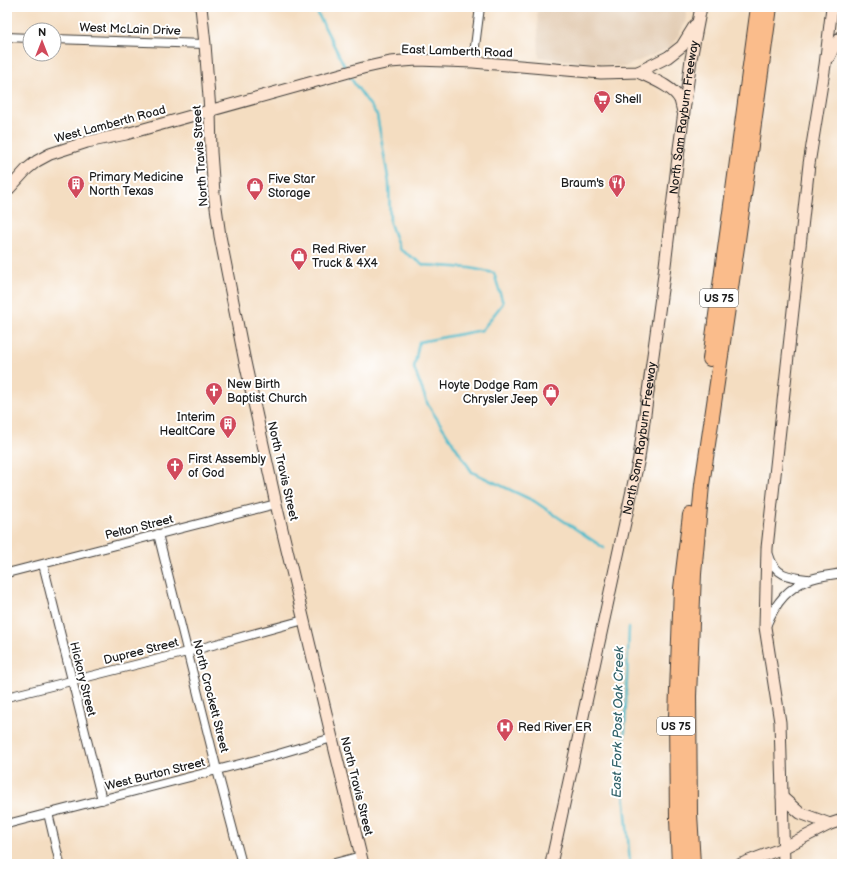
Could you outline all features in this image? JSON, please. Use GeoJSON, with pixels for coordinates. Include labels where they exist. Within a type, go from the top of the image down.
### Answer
{"type":"FeatureCollection","features":[{"type":"Feature","properties":{"kind":"highway","name":"US 75"},"geometry":{"type":"LineString","coordinates":[[679,864],[676,716],[681,588],[696,465],[758,7]]}},
{"type":"Feature","properties":{"kind":"highway","name":"US 75"},"geometry":{"type":"LineString","coordinates":[[693,864],[690,814],[689,696],[694,574],[702,486],[770,7]]}},
{"type":"Feature","properties":{"kind":"highway"},"geometry":{"type":"LineString","coordinates":[[690,814],[699,864]]}},
{"type":"Feature","properties":{"kind":"main road","name":"North Travis Street"},"geometry":{"type":"LineString","coordinates":[[201,7],[210,111],[214,193],[220,236],[245,362],[276,504],[362,860]]}},
{"type":"Feature","properties":{"kind":"main road"},"geometry":{"type":"LineString","coordinates":[[784,864],[780,722],[765,627],[767,548],[809,164],[825,65],[832,7]]}},
{"type":"Feature","properties":{"kind":"main road"},"geometry":{"type":"LineString","coordinates":[[638,72],[668,56],[682,46],[690,34],[701,11]]}},
{"type":"Feature","properties":{"kind":"main road","name":"North Sam Rayburn Freeway"},"geometry":{"type":"LineString","coordinates":[[551,864],[639,458],[663,282],[678,149],[691,59],[701,11]]}},
{"type":"Feature","properties":{"kind":"main road"},"geometry":{"type":"LineString","coordinates":[[825,65],[834,47],[842,36]]}},
{"type":"Feature","properties":{"kind":"main road","name":"East Lamberth Road"},"geometry":{"type":"LineString","coordinates":[[210,111],[363,68],[390,62],[417,60],[473,62],[601,74],[638,72]]}},
{"type":"Feature","properties":{"kind":"main road"},"geometry":{"type":"LineString","coordinates":[[638,72],[669,88],[680,99],[684,115]]}},
{"type":"Feature","properties":{"kind":"main road","name":"West Lamberth Road"},"geometry":{"type":"LineString","coordinates":[[7,191],[27,169],[37,161],[50,154],[87,142],[126,134],[210,111]]}},
{"type":"Feature","properties":{"kind":"main road"},"geometry":{"type":"LineString","coordinates":[[782,797],[800,813],[830,824]]}},
{"type":"Feature","properties":{"kind":"main road"},"geometry":{"type":"LineString","coordinates":[[743,863],[783,848],[830,824],[842,820]]}},
{"type":"Feature","properties":{"kind":"street"},"geometry":{"type":"LineString","coordinates":[[473,62],[480,7]]}},
{"type":"Feature","properties":{"kind":"street"},"geometry":{"type":"LineString","coordinates":[[7,37],[22,38]]}},
{"type":"Feature","properties":{"kind":"street","name":"West McLain Drive"},"geometry":{"type":"LineString","coordinates":[[62,39],[205,44]]}},
{"type":"Feature","properties":{"kind":"street","name":"Pelton Street"},"geometry":{"type":"LineString","coordinates":[[7,573],[276,504]]}},
{"type":"Feature","properties":{"kind":"street","name":"North Crockett Street"},"geometry":{"type":"LineString","coordinates":[[158,534],[242,864]]}},
{"type":"Feature","properties":{"kind":"street"},"geometry":{"type":"LineString","coordinates":[[767,548],[771,564],[779,572],[789,576],[809,579]]}},
{"type":"Feature","properties":{"kind":"street","name":"Hickory Street"},"geometry":{"type":"LineString","coordinates":[[43,564],[102,800]]}},
{"type":"Feature","properties":{"kind":"street"},"geometry":{"type":"LineString","coordinates":[[765,627],[780,600],[793,587],[809,579],[842,573]]}},
{"type":"Feature","properties":{"kind":"street","name":"Dupree Street"},"geometry":{"type":"LineString","coordinates":[[7,698],[187,652],[304,620]]}},
{"type":"Feature","properties":{"kind":"street","name":"West Burton Street"},"geometry":{"type":"LineString","coordinates":[[7,824],[275,756],[332,738]]}},
{"type":"Feature","properties":{"kind":"street"},"geometry":{"type":"LineString","coordinates":[[48,813],[60,864]]}},
{"type":"Feature","properties":{"kind":"street"},"geometry":{"type":"LineString","coordinates":[[331,864],[362,860]]}},
{"type":"Feature","properties":{"kind":"shaded area"},"geometry":{"type":"Polygon","coordinates":[[[537,7],[687,7],[685,23],[672,47],[624,67],[539,57],[537,7]]]}},
{"type":"Feature","properties":{"kind":"waterway","name":"East Fork Post Oak Creek"},"geometry":{"type":"LineString","coordinates":[[320,7],[317,12],[346,69]]}},
{"type":"Feature","properties":{"kind":"waterway","name":"East Fork Post Oak Creek"},"geometry":{"type":"LineString","coordinates":[[349,75],[377,115],[389,183],[390,223],[399,249],[424,265],[470,268],[494,273],[503,303],[482,330],[419,342],[414,368],[428,405],[472,472],[534,501],[604,548]]}},
{"type":"Feature","properties":{"kind":"waterway","name":"East Fork Post Oak Creek"},"geometry":{"type":"LineString","coordinates":[[629,628],[623,778],[630,864]]}},
{"type":"Feature","properties":{"kind":"place","name":"Shell"},"geometry":{"type":"Point","coordinates":[602,114]}},
{"type":"Feature","properties":{"kind":"place","name":"Braum's"},"geometry":{"type":"Point","coordinates":[617,198]}},
{"type":"Feature","properties":{"kind":"place","name":"Primary Medicine North Texas"},"geometry":{"type":"Point","coordinates":[76,199]}},
{"type":"Feature","properties":{"kind":"place","name":"Five Star Storage"},"geometry":{"type":"Point","coordinates":[255,201]}},
{"type":"Feature","properties":{"kind":"place","name":"Red River Truck & 4X4"},"geometry":{"type":"Point","coordinates":[299,271]}},
{"type":"Feature","properties":{"kind":"place","name":"New Birth Baptist Church"},"geometry":{"type":"Point","coordinates":[214,406]}},
{"type":"Feature","properties":{"kind":"place","name":"Hoyte Dodge Ram Chrysler Jeep"},"geometry":{"type":"Point","coordinates":[551,407]}},
{"type":"Feature","properties":{"kind":"place","name":"Interim HealtCare"},"geometry":{"type":"Point","coordinates":[228,439]}},
{"type":"Feature","properties":{"kind":"place","name":"First Assembly of God"},"geometry":{"type":"Point","coordinates":[175,481]}},
{"type":"Feature","properties":{"kind":"place","name":"Red River ER"},"geometry":{"type":"Point","coordinates":[505,742]}}]}
